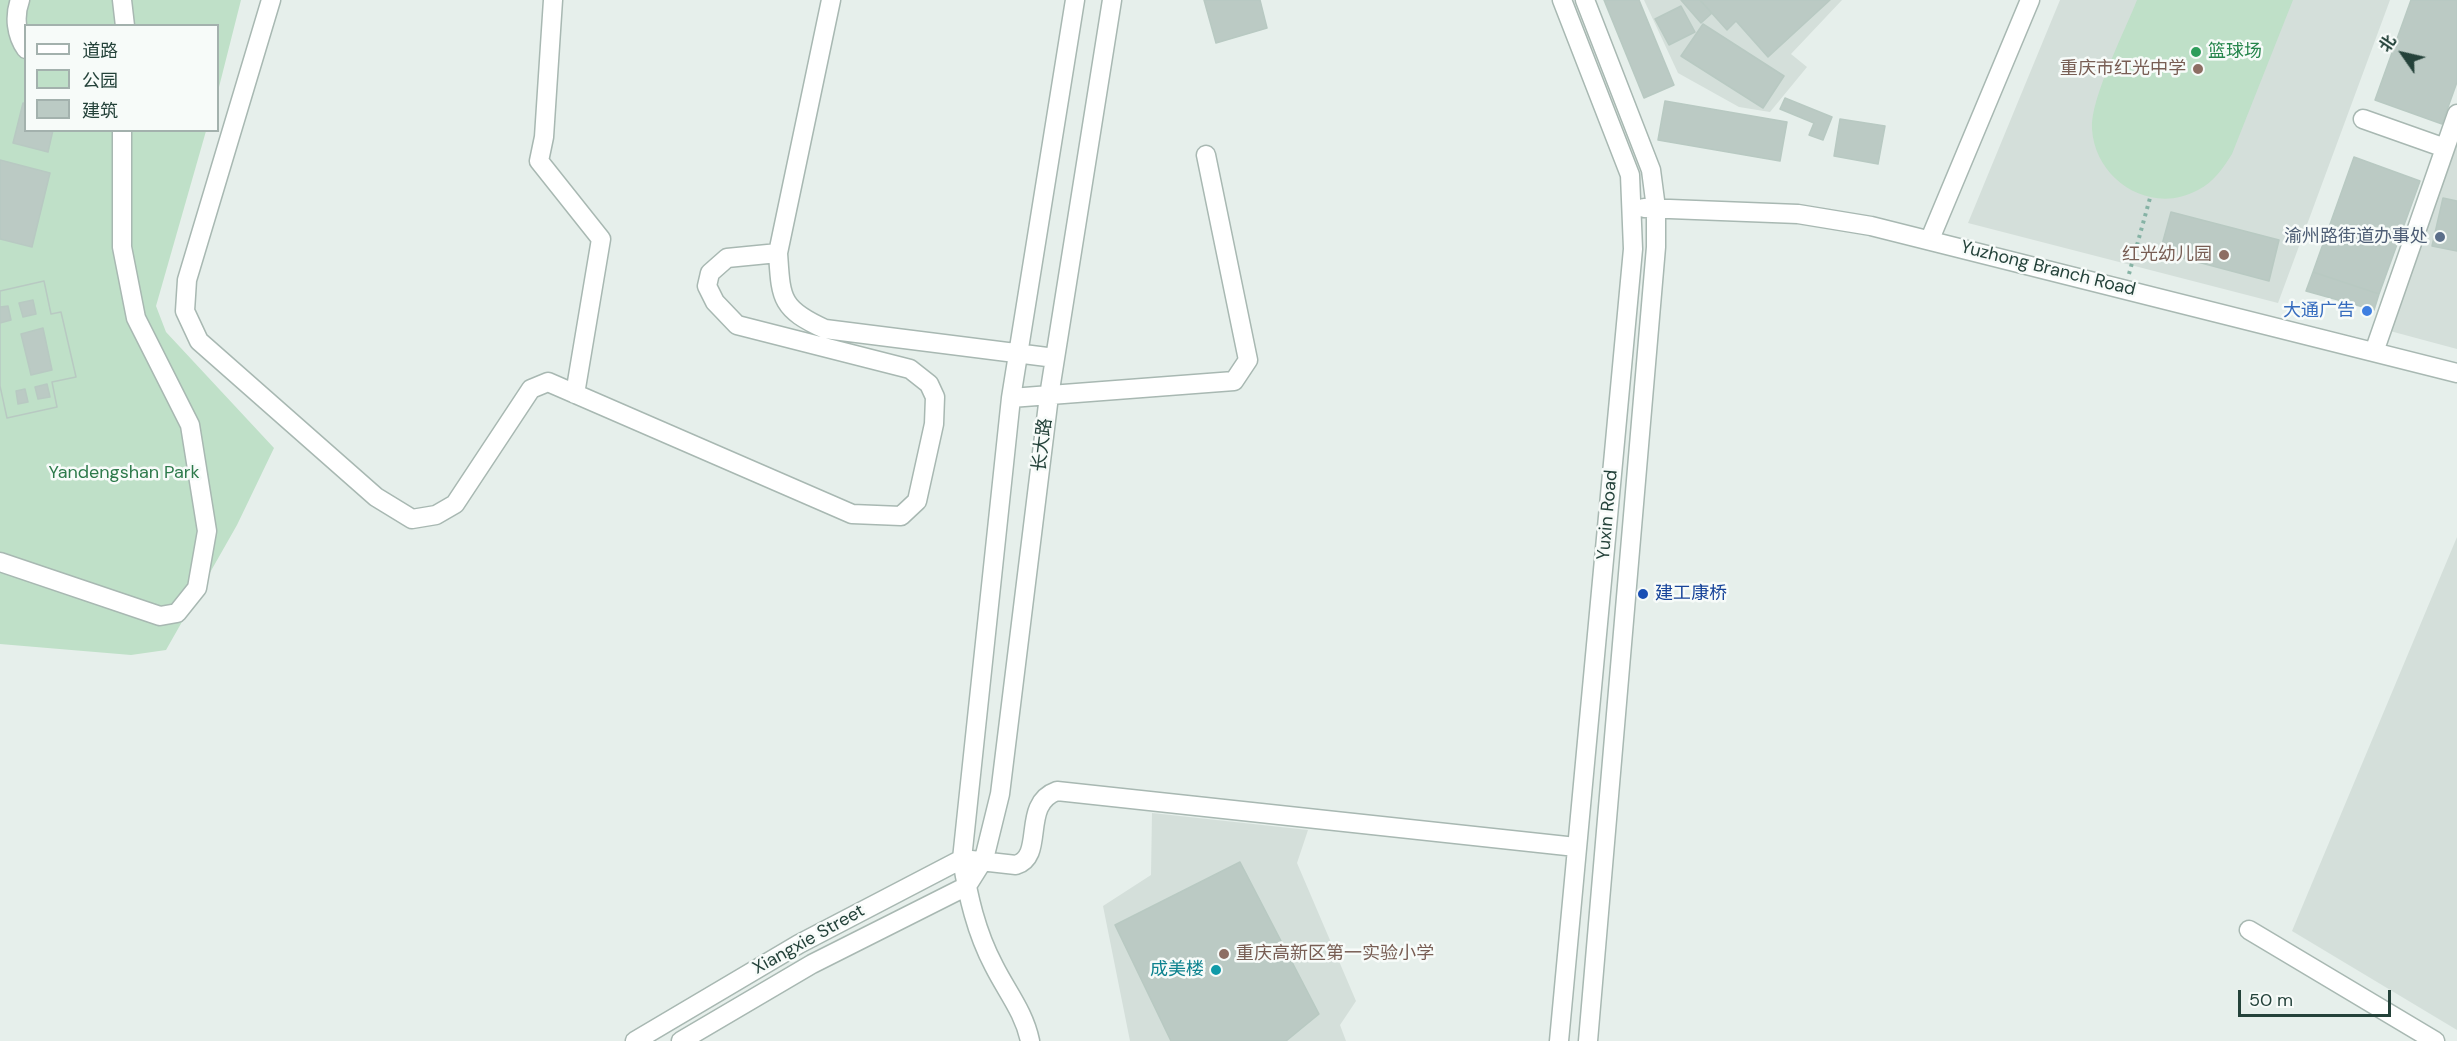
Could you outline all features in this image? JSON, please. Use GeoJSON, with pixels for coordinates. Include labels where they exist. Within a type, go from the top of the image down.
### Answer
{"type":"FeatureCollection","features":[{"type":"Feature","properties":{"kind":"street"},"geometry":{"type":"LineString","coordinates":[[20,0],[16,20],[18,33],[24,45]]}},
{"type":"Feature","properties":{"kind":"street"},"geometry":{"type":"LineString","coordinates":[[122,0],[125,24]]}},
{"type":"Feature","properties":{"kind":"street"},"geometry":{"type":"LineString","coordinates":[[271,0],[187,280],[184,311],[199,341],[376,497],[412,519],[436,515],[455,504],[531,389],[548,382],[852,514],[901,516],[917,501],[934,424],[934,397],[929,384],[910,369],[737,325],[715,303],[707,286],[710,273],[728,258],[778,252]]}},
{"type":"Feature","properties":{"kind":"street"},"geometry":{"type":"LineString","coordinates":[[553,0],[544,137],[539,161],[601,239],[575,394]]}},
{"type":"Feature","properties":{"kind":"street"},"geometry":{"type":"LineString","coordinates":[[831,0],[778,252],[781,294],[800,318],[825,328],[1055,358]]}},
{"type":"Feature","properties":{"kind":"street","name":"长大路"},"geometry":{"type":"LineString","coordinates":[[963,859],[1011,398],[1075,0]]}},
{"type":"Feature","properties":{"kind":"street","name":"长大路"},"geometry":{"type":"LineString","coordinates":[[967,886],[984,859],[1000,794],[1049,396],[1112,0]]}},
{"type":"Feature","properties":{"kind":"street","name":"Yuxin Road"},"geometry":{"type":"LineString","coordinates":[[1559,1041],[1634,249],[1630,175],[1562,0]]}},
{"type":"Feature","properties":{"kind":"street","name":"Yuxin Road"},"geometry":{"type":"LineString","coordinates":[[1585,0],[1651,170],[1656,208],[1656,247],[1588,1041]]}},
{"type":"Feature","properties":{"kind":"street"},"geometry":{"type":"LineString","coordinates":[[1930,239],[2030,0]]}},
{"type":"Feature","properties":{"kind":"street"},"geometry":{"type":"LineString","coordinates":[[2374,352],[2457,114]]}},
{"type":"Feature","properties":{"kind":"street"},"geometry":{"type":"LineString","coordinates":[[2363,119],[2445,148]]}},
{"type":"Feature","properties":{"kind":"street"},"geometry":{"type":"LineString","coordinates":[[0,562],[160,616],[177,613],[197,588],[207,531],[190,424],[136,318],[122,247],[122,132]]}},
{"type":"Feature","properties":{"kind":"street"},"geometry":{"type":"LineString","coordinates":[[1011,398],[1234,381],[1248,360],[1206,155]]}},
{"type":"Feature","properties":{"kind":"street","name":"Yuzhong Branch Road"},"geometry":{"type":"LineString","coordinates":[[1633,208],[1798,214],[1930,239],[2457,373]]}},
{"type":"Feature","properties":{"kind":"street"},"geometry":{"type":"LineString","coordinates":[[1030,1041],[1025,1019],[994,967],[978,933],[963,859],[984,859],[1016,865],[1023,863],[1029,855],[1039,803],[1045,795],[1056,791],[1576,847]]}},
{"type":"Feature","properties":{"kind":"street","name":"Xiangxie Street"},"geometry":{"type":"LineString","coordinates":[[635,1041],[799,944],[963,859]]}},
{"type":"Feature","properties":{"kind":"street","name":"Xiangxie Street"},"geometry":{"type":"LineString","coordinates":[[681,1041],[812,964],[967,886]]}},
{"type":"Feature","properties":{"kind":"street"},"geometry":{"type":"LineString","coordinates":[[2249,930],[2435,1041]]}},
{"type":"Feature","properties":{"kind":"path"},"geometry":{"type":"LineString","coordinates":[[2124,289],[2150,198]]}},
{"type":"Feature","properties":{"kind":"shaded area"},"geometry":{"type":"Polygon","coordinates":[[[1644,0],[1842,0],[1791,54],[1807,67],[1770,112],[1739,107],[1678,73],[1644,0]]]}},
{"type":"Feature","properties":{"kind":"shaded area","name":"重庆市红光中学"},"geometry":{"type":"Polygon","coordinates":[[[2060,0],[2390,0],[2278,303],[1968,223],[2060,0]]]}},
{"type":"Feature","properties":{"kind":"shaded area","name":"渝州路街道办事处"},"geometry":{"type":"Polygon","coordinates":[[[2457,143],[2457,349],[2390,331],[2457,143]]]}},
{"type":"Feature","properties":{"kind":"shaded area"},"geometry":{"type":"Polygon","coordinates":[[[2457,537],[2457,1030],[2292,931],[2457,537]]]}},
{"type":"Feature","properties":{"kind":"shaded area","name":"重庆高新区第一实验小学"},"geometry":{"type":"Polygon","coordinates":[[[1152,813],[1308,830],[1297,863],[1356,1001],[1340,1025],[1346,1041],[1130,1041],[1103,906],[1151,875],[1152,813]]]}},
{"type":"Feature","properties":{"kind":"green space","name":"Yandengshan Park"},"geometry":{"type":"Polygon","coordinates":[[[0,0],[241,0],[219,87],[219,24],[24,24],[24,132],[206,132],[156,306],[166,332],[274,448],[237,525],[166,650],[131,655],[0,644],[0,0]]]}},
{"type":"Feature","properties":{"kind":"green space"},"geometry":{"type":"Polygon","coordinates":[[[2137,0],[2293,0],[2232,154],[2209,183],[2180,197],[2162,199],[2145,196],[2128,188],[2114,178],[2103,164],[2095,147],[2092,129],[2096,101],[2137,0]]]}},
{"type":"Feature","properties":{"kind":"building"},"geometry":{"type":"Polygon","coordinates":[[[1204,0],[1260,0],[1267,28],[1216,43],[1204,0]]]}},
{"type":"Feature","properties":{"kind":"building"},"geometry":{"type":"Polygon","coordinates":[[[1604,0],[1639,0],[1674,85],[1644,98],[1604,0]]]}},
{"type":"Feature","properties":{"kind":"building"},"geometry":{"type":"Polygon","coordinates":[[[1681,0],[1700,0],[1712,13],[1701,23],[1681,0]]]}},
{"type":"Feature","properties":{"kind":"building"},"geometry":{"type":"Polygon","coordinates":[[[1700,0],[1830,0],[1768,57],[1736,21],[1727,30],[1700,0]]]}},
{"type":"Feature","properties":{"kind":"building"},"geometry":{"type":"Polygon","coordinates":[[[2411,0],[2457,0],[2457,82],[2442,124],[2375,100],[2411,0]]]}},
{"type":"Feature","properties":{"kind":"building"},"geometry":{"type":"Polygon","coordinates":[[[1681,6],[1695,32],[1669,45],[1655,19],[1681,6]]]}},
{"type":"Feature","properties":{"kind":"building"},"geometry":{"type":"Polygon","coordinates":[[[1703,24],[1784,76],[1763,108],[1681,56],[1703,24]]]}},
{"type":"Feature","properties":{"kind":"building"},"geometry":{"type":"Polygon","coordinates":[[[1785,98],[1832,117],[1823,140],[1809,135],[1814,123],[1780,109],[1785,98]]]}},
{"type":"Feature","properties":{"kind":"building"},"geometry":{"type":"Polygon","coordinates":[[[1665,101],[1787,122],[1780,161],[1658,140],[1665,101]]]}},
{"type":"Feature","properties":{"kind":"building"},"geometry":{"type":"Polygon","coordinates":[[[23,103],[24,132],[53,132],[48,152],[13,143],[23,103]]]}},
{"type":"Feature","properties":{"kind":"building"},"geometry":{"type":"Polygon","coordinates":[[[1840,119],[1885,126],[1878,164],[1834,156],[1840,119]]]}},
{"type":"Feature","properties":{"kind":"building"},"geometry":{"type":"Polygon","coordinates":[[[2354,157],[2420,181],[2379,294],[2313,272],[2354,157]]]}},
{"type":"Feature","properties":{"kind":"building"},"geometry":{"type":"Polygon","coordinates":[[[0,160],[50,173],[32,247],[0,239],[0,160]]]}},
{"type":"Feature","properties":{"kind":"building"},"geometry":{"type":"Polygon","coordinates":[[[2443,198],[2457,201],[2457,251],[2432,246],[2443,198]]]}},
{"type":"Feature","properties":{"kind":"building"},"geometry":{"type":"Polygon","coordinates":[[[2171,212],[2279,240],[2269,281],[2160,252],[2171,212]]]}},
{"type":"Feature","properties":{"kind":"building"},"geometry":{"type":"Polygon","coordinates":[[[2313,272],[2379,294],[2374,310],[2306,291],[2313,272]]]}},
{"type":"Feature","properties":{"kind":"building"},"geometry":{"type":"Polygon","coordinates":[[[44,281],[51,314],[61,312],[76,377],[52,382],[57,407],[7,418],[0,386],[0,323],[11,320],[8,306],[0,307],[0,291],[44,281]],[[33,300],[19,303],[23,317],[36,314],[33,300]],[[43,328],[21,334],[31,375],[52,370],[43,328]],[[47,384],[35,387],[38,399],[50,397],[47,384]],[[25,389],[16,391],[18,404],[28,402],[25,389]]]}},
{"type":"Feature","properties":{"kind":"building"},"geometry":{"type":"Polygon","coordinates":[[[44,281],[51,314],[61,312],[76,377],[52,382],[57,407],[7,418],[0,386],[0,291],[44,281]]]}},
{"type":"Feature","properties":{"kind":"building","name":"成美楼"},"geometry":{"type":"Polygon","coordinates":[[[1240,862],[1319,1014],[1286,1041],[1171,1041],[1115,925],[1240,862]]]}},
{"type":"Feature","properties":{"kind":"place","name":"篮球场"},"geometry":{"type":"Point","coordinates":[2196,52]}},
{"type":"Feature","properties":{"kind":"place","name":"重庆市红光中学"},"geometry":{"type":"Point","coordinates":[2198,69]}},
{"type":"Feature","properties":{"kind":"place","name":"渝州路街道办事处"},"geometry":{"type":"Point","coordinates":[2440,237]}},
{"type":"Feature","properties":{"kind":"place","name":"红光幼儿园"},"geometry":{"type":"Point","coordinates":[2224,255]}},
{"type":"Feature","properties":{"kind":"place","name":"大通广告"},"geometry":{"type":"Point","coordinates":[2367,311]}},
{"type":"Feature","properties":{"kind":"place","name":"建工康桥"},"geometry":{"type":"Point","coordinates":[1643,594]}},
{"type":"Feature","properties":{"kind":"place","name":"重庆高新区第一实验小学"},"geometry":{"type":"Point","coordinates":[1224,954]}},
{"type":"Feature","properties":{"kind":"place","name":"成美楼"},"geometry":{"type":"Point","coordinates":[1216,970]}}]}
